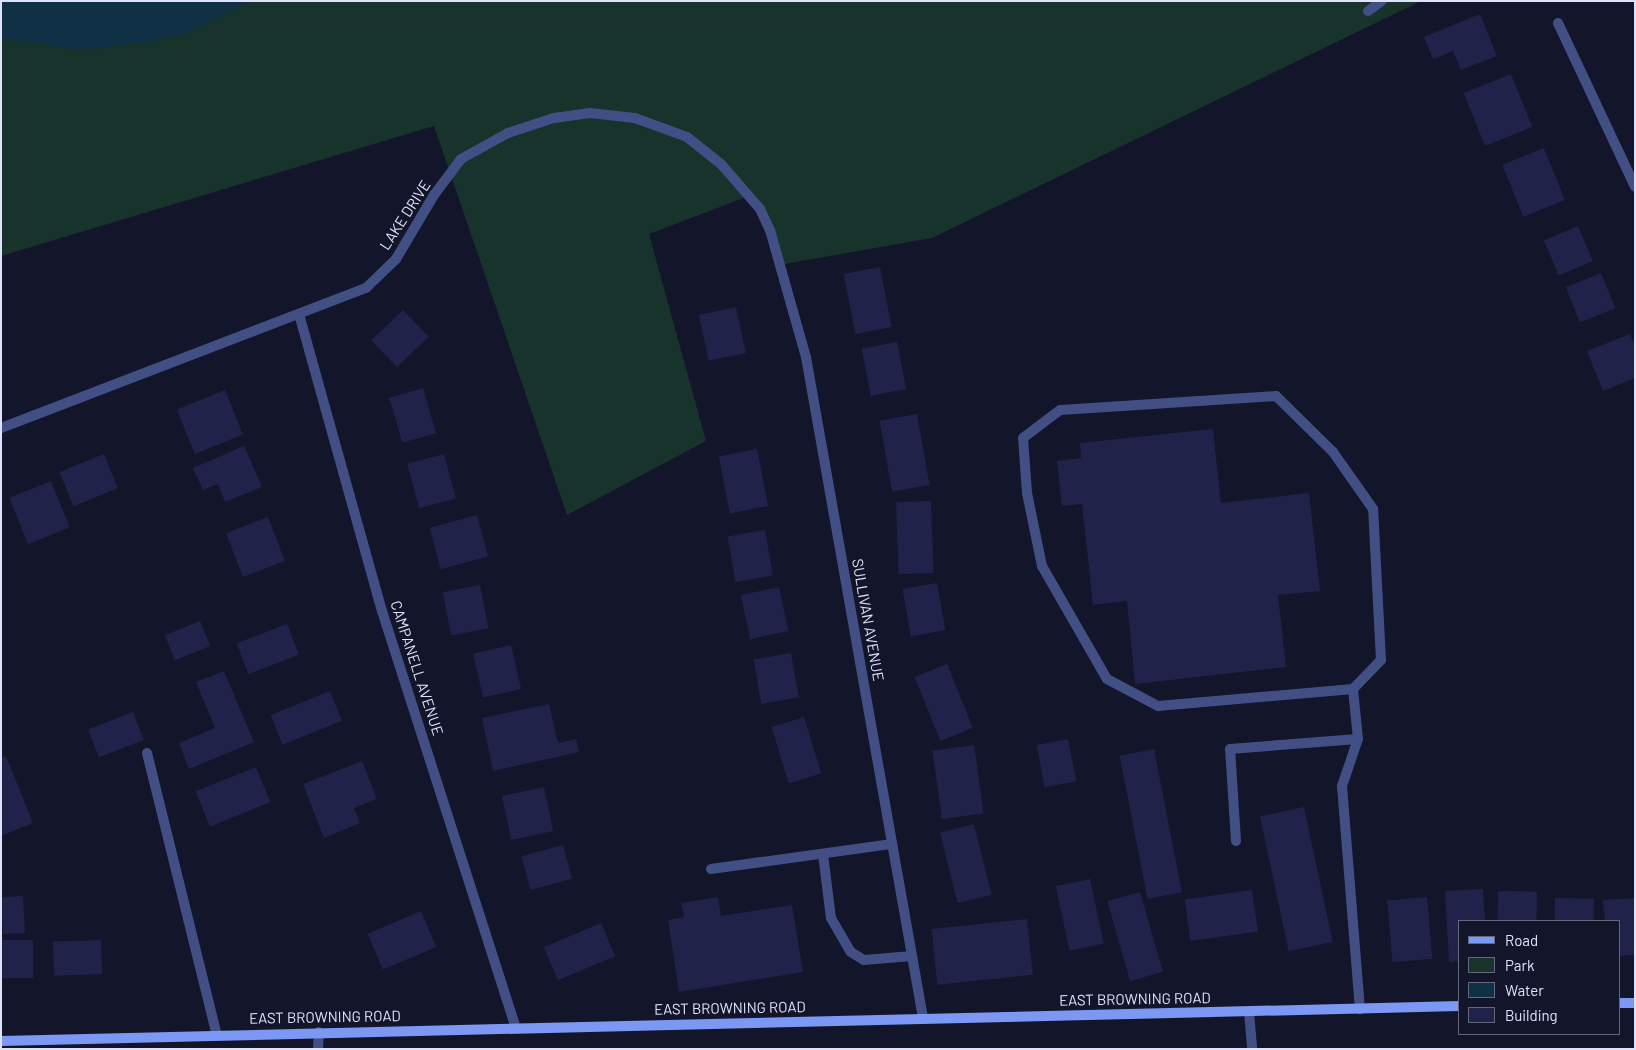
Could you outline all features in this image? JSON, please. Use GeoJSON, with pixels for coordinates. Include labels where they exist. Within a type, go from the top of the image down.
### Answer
{"type":"FeatureCollection","features":[{"type":"Feature","properties":{"kind":"main road"},"geometry":{"type":"LineString","coordinates":[[1621,1003],[1635,1003]]}},
{"type":"Feature","properties":{"kind":"main road","name":"EAST BROWNING ROAD"},"geometry":{"type":"LineString","coordinates":[[1,1041],[1458,1006]]}},
{"type":"Feature","properties":{"kind":"street"},"geometry":{"type":"LineString","coordinates":[[1368,11],[1382,1]]}},
{"type":"Feature","properties":{"kind":"street"},"geometry":{"type":"LineString","coordinates":[[1558,23],[1635,187]]}},
{"type":"Feature","properties":{"kind":"street","name":"LAKE DRIVE"},"geometry":{"type":"LineString","coordinates":[[1,428],[366,288],[396,259],[434,195],[461,159],[508,133],[554,118],[590,113],[635,118],[687,137],[721,164],[760,209],[770,230]]}},
{"type":"Feature","properties":{"kind":"street","name":"SULLIVAN AVENUE"},"geometry":{"type":"LineString","coordinates":[[770,230],[806,357],[923,1018]]}},
{"type":"Feature","properties":{"kind":"street","name":"CAMPANELL AVENUE"},"geometry":{"type":"LineString","coordinates":[[299,314],[382,611],[516,1028]]}},
{"type":"Feature","properties":{"kind":"street"},"geometry":{"type":"LineString","coordinates":[[1353,689],[1158,706],[1107,679],[1042,566],[1027,493],[1023,438],[1060,410],[1276,396],[1332,452],[1373,509],[1381,660],[1353,689],[1358,739],[1342,786],[1360,1009]]}},
{"type":"Feature","properties":{"kind":"street"},"geometry":{"type":"LineString","coordinates":[[1236,841],[1230,749],[1358,739]]}},
{"type":"Feature","properties":{"kind":"street"},"geometry":{"type":"LineString","coordinates":[[148,753],[218,1035]]}},
{"type":"Feature","properties":{"kind":"street"},"geometry":{"type":"LineString","coordinates":[[711,869],[892,844]]}},
{"type":"Feature","properties":{"kind":"street"},"geometry":{"type":"LineString","coordinates":[[823,854],[830,918],[851,952],[864,960],[912,956]]}},
{"type":"Feature","properties":{"kind":"street"},"geometry":{"type":"LineString","coordinates":[[1249,1012],[1252,1049]]}},
{"type":"Feature","properties":{"kind":"street"},"geometry":{"type":"LineString","coordinates":[[318,1032],[318,1049]]}},
{"type":"Feature","properties":{"kind":"green space"},"geometry":{"type":"Polygon","coordinates":[[[1,1],[1421,1],[932,238],[779,265],[754,194],[649,234],[706,441],[567,515],[434,126],[1,256],[1,1]]]}},
{"type":"Feature","properties":{"kind":"water"},"geometry":{"type":"Polygon","coordinates":[[[1,1],[253,1],[186,33],[149,42],[80,50],[1,38],[1,1]]]}},
{"type":"Feature","properties":{"kind":"building"},"geometry":{"type":"Polygon","coordinates":[[[1480,14],[1497,56],[1461,70],[1453,51],[1433,59],[1424,37],[1480,14]]]}},
{"type":"Feature","properties":{"kind":"building"},"geometry":{"type":"Polygon","coordinates":[[[1511,74],[1532,127],[1485,146],[1464,93],[1511,74]]]}},
{"type":"Feature","properties":{"kind":"building"},"geometry":{"type":"Polygon","coordinates":[[[1544,148],[1565,200],[1523,217],[1502,165],[1544,148]]]}},
{"type":"Feature","properties":{"kind":"building"},"geometry":{"type":"Polygon","coordinates":[[[1578,226],[1593,261],[1559,275],[1544,240],[1578,226]]]}},
{"type":"Feature","properties":{"kind":"building"},"geometry":{"type":"Polygon","coordinates":[[[880,267],[892,327],[855,334],[844,274],[880,267]]]}},
{"type":"Feature","properties":{"kind":"building"},"geometry":{"type":"Polygon","coordinates":[[[1601,273],[1615,308],[1580,322],[1566,287],[1601,273]]]}},
{"type":"Feature","properties":{"kind":"building"},"geometry":{"type":"Polygon","coordinates":[[[736,307],[746,353],[709,361],[699,315],[736,307]]]}},
{"type":"Feature","properties":{"kind":"building"},"geometry":{"type":"Polygon","coordinates":[[[403,310],[429,337],[397,367],[371,341],[403,310]]]}},
{"type":"Feature","properties":{"kind":"building"},"geometry":{"type":"Polygon","coordinates":[[[1630,334],[1635,346],[1635,378],[1603,391],[1587,351],[1630,334]]]}},
{"type":"Feature","properties":{"kind":"building"},"geometry":{"type":"Polygon","coordinates":[[[897,342],[906,389],[871,396],[862,349],[897,342]]]}},
{"type":"Feature","properties":{"kind":"building"},"geometry":{"type":"Polygon","coordinates":[[[423,388],[436,433],[402,443],[389,398],[423,388]]]}},
{"type":"Feature","properties":{"kind":"building"},"geometry":{"type":"Polygon","coordinates":[[[225,390],[243,435],[195,454],[177,409],[225,390]]]}},
{"type":"Feature","properties":{"kind":"building"},"geometry":{"type":"Polygon","coordinates":[[[917,414],[930,485],[892,492],[880,421],[917,414]]]}},
{"type":"Feature","properties":{"kind":"building"},"geometry":{"type":"Polygon","coordinates":[[[1213,429],[1221,503],[1309,493],[1320,591],[1278,595],[1286,667],[1135,684],[1127,601],[1093,605],[1082,504],[1062,506],[1057,461],[1081,458],[1080,443],[1213,429]]]}},
{"type":"Feature","properties":{"kind":"building"},"geometry":{"type":"Polygon","coordinates":[[[244,446],[262,487],[225,502],[218,484],[203,490],[193,468],[244,446]]]}},
{"type":"Feature","properties":{"kind":"building"},"geometry":{"type":"Polygon","coordinates":[[[757,449],[768,506],[730,513],[719,456],[757,449]]]}},
{"type":"Feature","properties":{"kind":"building"},"geometry":{"type":"Polygon","coordinates":[[[104,454],[118,488],[73,506],[59,472],[104,454]]]}},
{"type":"Feature","properties":{"kind":"building"},"geometry":{"type":"Polygon","coordinates":[[[444,454],[456,498],[419,508],[407,464],[444,454]]]}},
{"type":"Feature","properties":{"kind":"building"},"geometry":{"type":"Polygon","coordinates":[[[51,481],[70,527],[28,544],[9,498],[51,481]]]}},
{"type":"Feature","properties":{"kind":"building"},"geometry":{"type":"Polygon","coordinates":[[[931,501],[934,573],[899,574],[896,502],[931,501]]]}},
{"type":"Feature","properties":{"kind":"building"},"geometry":{"type":"Polygon","coordinates":[[[477,515],[488,557],[441,569],[430,528],[477,515]]]}},
{"type":"Feature","properties":{"kind":"building"},"geometry":{"type":"Polygon","coordinates":[[[268,517],[285,561],[243,577],[226,533],[268,517]]]}},
{"type":"Feature","properties":{"kind":"building"},"geometry":{"type":"Polygon","coordinates":[[[765,530],[773,575],[736,582],[728,537],[765,530]]]}},
{"type":"Feature","properties":{"kind":"building"},"geometry":{"type":"Polygon","coordinates":[[[937,583],[945,630],[911,636],[903,589],[937,583]]]}},
{"type":"Feature","properties":{"kind":"building"},"geometry":{"type":"Polygon","coordinates":[[[480,585],[488,628],[451,635],[443,592],[480,585]]]}},
{"type":"Feature","properties":{"kind":"building"},"geometry":{"type":"Polygon","coordinates":[[[779,587],[788,631],[750,639],[741,595],[779,587]]]}},
{"type":"Feature","properties":{"kind":"building"},"geometry":{"type":"Polygon","coordinates":[[[200,621],[210,646],[175,660],[165,635],[200,621]]]}},
{"type":"Feature","properties":{"kind":"building"},"geometry":{"type":"Polygon","coordinates":[[[287,624],[299,655],[248,674],[237,643],[287,624]]]}},
{"type":"Feature","properties":{"kind":"building"},"geometry":{"type":"Polygon","coordinates":[[[511,645],[521,689],[483,698],[473,654],[511,645]]]}},
{"type":"Feature","properties":{"kind":"building"},"geometry":{"type":"Polygon","coordinates":[[[791,653],[799,697],[761,704],[754,660],[791,653]]]}},
{"type":"Feature","properties":{"kind":"building"},"geometry":{"type":"Polygon","coordinates":[[[947,664],[973,728],[940,741],[915,677],[947,664]]]}},
{"type":"Feature","properties":{"kind":"building"},"geometry":{"type":"Polygon","coordinates":[[[224,671],[254,742],[189,769],[179,743],[215,728],[196,682],[224,671]]]}},
{"type":"Feature","properties":{"kind":"building"},"geometry":{"type":"Polygon","coordinates":[[[330,691],[342,721],[283,745],[271,715],[330,691]]]}},
{"type":"Feature","properties":{"kind":"building"},"geometry":{"type":"Polygon","coordinates":[[[549,704],[558,743],[576,739],[579,752],[493,771],[482,718],[549,704]]]}},
{"type":"Feature","properties":{"kind":"building"},"geometry":{"type":"Polygon","coordinates":[[[133,712],[144,740],[99,757],[88,729],[133,712]]]}},
{"type":"Feature","properties":{"kind":"building"},"geometry":{"type":"Polygon","coordinates":[[[804,717],[821,773],[789,783],[771,727],[804,717]]]}},
{"type":"Feature","properties":{"kind":"building"},"geometry":{"type":"Polygon","coordinates":[[[1068,739],[1076,781],[1045,787],[1037,745],[1068,739]]]}},
{"type":"Feature","properties":{"kind":"building"},"geometry":{"type":"Polygon","coordinates":[[[974,745],[984,813],[942,819],[932,751],[974,745]]]}},
{"type":"Feature","properties":{"kind":"building"},"geometry":{"type":"Polygon","coordinates":[[[1154,749],[1182,892],[1148,899],[1120,756],[1154,749]]]}},
{"type":"Feature","properties":{"kind":"building"},"geometry":{"type":"Polygon","coordinates":[[[6,756],[33,823],[1,836],[1,758],[6,756]]]}},
{"type":"Feature","properties":{"kind":"building"},"geometry":{"type":"Polygon","coordinates":[[[362,761],[377,799],[354,808],[360,823],[324,838],[303,784],[362,761]]]}},
{"type":"Feature","properties":{"kind":"building"},"geometry":{"type":"Polygon","coordinates":[[[256,767],[270,802],[210,827],[196,791],[256,767]]]}},
{"type":"Feature","properties":{"kind":"building"},"geometry":{"type":"Polygon","coordinates":[[[544,787],[553,831],[511,840],[502,796],[544,787]]]}},
{"type":"Feature","properties":{"kind":"building"},"geometry":{"type":"Polygon","coordinates":[[[1304,807],[1333,942],[1289,951],[1260,816],[1304,807]]]}},
{"type":"Feature","properties":{"kind":"building"},"geometry":{"type":"Polygon","coordinates":[[[974,824],[992,895],[958,903],[940,832],[974,824]]]}},
{"type":"Feature","properties":{"kind":"building"},"geometry":{"type":"Polygon","coordinates":[[[563,845],[572,879],[531,890],[521,856],[563,845]]]}},
{"type":"Feature","properties":{"kind":"building"},"geometry":{"type":"Polygon","coordinates":[[[1090,879],[1104,944],[1069,951],[1056,886],[1090,879]]]}},
{"type":"Feature","properties":{"kind":"building"},"geometry":{"type":"Polygon","coordinates":[[[1483,889],[1485,920],[1458,920],[1458,961],[1449,962],[1445,891],[1483,889]]]}},
{"type":"Feature","properties":{"kind":"building"},"geometry":{"type":"Polygon","coordinates":[[[1252,890],[1258,932],[1191,941],[1185,899],[1252,890]]]}},
{"type":"Feature","properties":{"kind":"building"},"geometry":{"type":"Polygon","coordinates":[[[1498,891],[1537,892],[1536,920],[1497,920],[1498,891]]]}},
{"type":"Feature","properties":{"kind":"building"},"geometry":{"type":"Polygon","coordinates":[[[1140,892],[1163,972],[1130,981],[1107,901],[1140,892]]]}},
{"type":"Feature","properties":{"kind":"building"},"geometry":{"type":"Polygon","coordinates":[[[23,896],[25,933],[3,934],[1,897],[23,896]]]}},
{"type":"Feature","properties":{"kind":"building"},"geometry":{"type":"Polygon","coordinates":[[[718,897],[721,916],[792,905],[803,972],[679,992],[668,920],[684,917],[681,903],[718,897]]]}},
{"type":"Feature","properties":{"kind":"building"},"geometry":{"type":"Polygon","coordinates":[[[1427,897],[1432,959],[1393,962],[1387,900],[1427,897]]]}},
{"type":"Feature","properties":{"kind":"building"},"geometry":{"type":"Polygon","coordinates":[[[1555,898],[1594,899],[1594,920],[1555,920],[1555,898]]]}},
{"type":"Feature","properties":{"kind":"building"},"geometry":{"type":"Polygon","coordinates":[[[1635,898],[1635,955],[1621,956],[1621,920],[1605,920],[1603,900],[1635,898]]]}},
{"type":"Feature","properties":{"kind":"building"},"geometry":{"type":"Polygon","coordinates":[[[421,911],[436,947],[383,970],[368,934],[421,911]]]}},
{"type":"Feature","properties":{"kind":"building"},"geometry":{"type":"Polygon","coordinates":[[[1027,919],[1033,975],[937,985],[932,929],[1027,919]]]}},
{"type":"Feature","properties":{"kind":"building"},"geometry":{"type":"Polygon","coordinates":[[[601,923],[615,956],[558,980],[544,947],[601,923]]]}},
{"type":"Feature","properties":{"kind":"building"},"geometry":{"type":"Polygon","coordinates":[[[1,940],[33,940],[33,978],[1,978],[1,940]]]}},
{"type":"Feature","properties":{"kind":"building"},"geometry":{"type":"Polygon","coordinates":[[[101,940],[102,974],[54,976],[53,942],[101,940]]]}}]}
